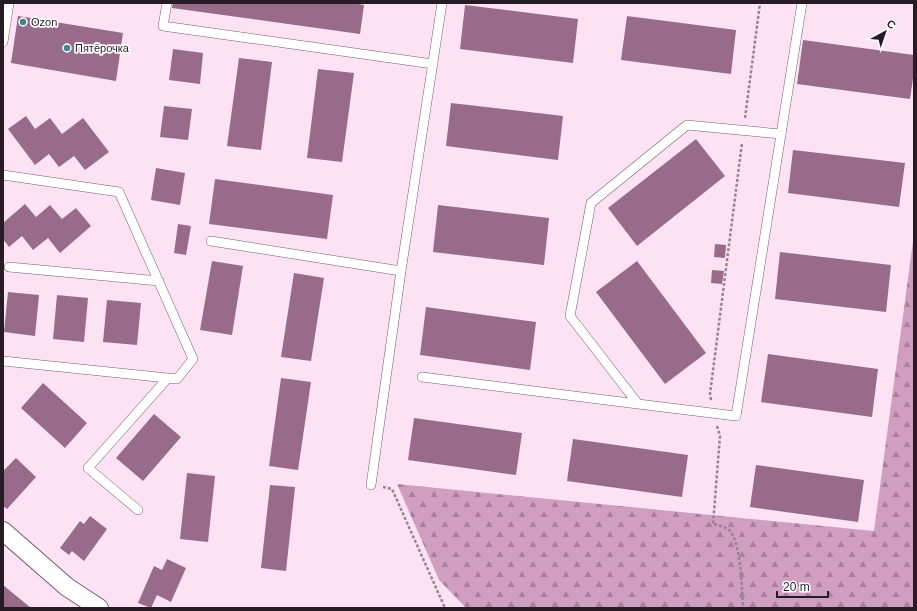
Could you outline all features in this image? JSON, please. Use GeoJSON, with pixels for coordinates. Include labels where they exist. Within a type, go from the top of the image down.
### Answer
{"type":"FeatureCollection","features":[{"type":"Feature","properties":{"kind":"street"},"geometry":{"type":"LineString","coordinates":[[3,531],[67,587],[99,608]]}},
{"type":"Feature","properties":{"kind":"lane"},"geometry":{"type":"LineString","coordinates":[[3,42],[9,3]]}},
{"type":"Feature","properties":{"kind":"lane"},"geometry":{"type":"LineString","coordinates":[[167,3],[163,26],[432,64]]}},
{"type":"Feature","properties":{"kind":"lane"},"geometry":{"type":"LineString","coordinates":[[371,485],[401,271],[442,3]]}},
{"type":"Feature","properties":{"kind":"lane"},"geometry":{"type":"LineString","coordinates":[[422,377],[736,416],[802,3]]}},
{"type":"Feature","properties":{"kind":"lane"},"geometry":{"type":"LineString","coordinates":[[638,404],[570,316],[591,203],[687,125],[781,134]]}},
{"type":"Feature","properties":{"kind":"lane"},"geometry":{"type":"LineString","coordinates":[[3,175],[119,192],[193,359],[177,379],[3,361]]}},
{"type":"Feature","properties":{"kind":"lane"},"geometry":{"type":"LineString","coordinates":[[211,241],[401,271]]}},
{"type":"Feature","properties":{"kind":"lane"},"geometry":{"type":"LineString","coordinates":[[9,267],[159,281]]}},
{"type":"Feature","properties":{"kind":"lane"},"geometry":{"type":"LineString","coordinates":[[138,510],[88,468],[167,379]]}},
{"type":"Feature","properties":{"kind":"path"},"geometry":{"type":"LineString","coordinates":[[743,608],[740,565],[734,540],[730,531],[713,524],[720,436],[710,394],[760,3]]}},
{"type":"Feature","properties":{"kind":"path"},"geometry":{"type":"LineString","coordinates":[[371,485],[392,489],[445,608]]}},
{"type":"Feature","properties":{"kind":"green space"},"geometry":{"type":"Polygon","coordinates":[[[914,234],[914,608],[466,608],[439,580],[397,484],[874,531],[914,234]]]}},
{"type":"Feature","properties":{"kind":"building"},"geometry":{"type":"Polygon","coordinates":[[[173,3],[353,3],[364,5],[360,34],[172,8],[173,3]]]}},
{"type":"Feature","properties":{"kind":"building"},"geometry":{"type":"Polygon","coordinates":[[[465,5],[578,19],[573,63],[460,49],[465,5]]]}},
{"type":"Feature","properties":{"kind":"building","name":"Пятёрочка"},"geometry":{"type":"Polygon","coordinates":[[[18,16],[123,33],[116,81],[11,63],[18,16]]]}},
{"type":"Feature","properties":{"kind":"building"},"geometry":{"type":"Polygon","coordinates":[[[627,16],[736,30],[731,74],[621,60],[627,16]]]}},
{"type":"Feature","properties":{"kind":"building"},"geometry":{"type":"Polygon","coordinates":[[[803,40],[914,55],[914,71],[910,99],[797,84],[803,40]]]}},
{"type":"Feature","properties":{"kind":"building"},"geometry":{"type":"Polygon","coordinates":[[[173,49],[203,53],[200,84],[169,80],[173,49]]]}},
{"type":"Feature","properties":{"kind":"building"},"geometry":{"type":"Polygon","coordinates":[[[239,58],[272,62],[261,150],[227,146],[239,58]]]}},
{"type":"Feature","properties":{"kind":"building"},"geometry":{"type":"Polygon","coordinates":[[[318,69],[354,73],[342,162],[307,158],[318,69]]]}},
{"type":"Feature","properties":{"kind":"building"},"geometry":{"type":"Polygon","coordinates":[[[451,103],[563,116],[558,160],[446,146],[451,103]]]}},
{"type":"Feature","properties":{"kind":"building"},"geometry":{"type":"Polygon","coordinates":[[[164,106],[192,109],[188,140],[160,137],[164,106]]]}},
{"type":"Feature","properties":{"kind":"building"},"geometry":{"type":"Polygon","coordinates":[[[26,116],[35,129],[50,118],[62,134],[83,118],[109,152],[85,170],[74,156],[59,167],[49,154],[35,165],[8,129],[26,116]]]}},
{"type":"Feature","properties":{"kind":"building"},"geometry":{"type":"Polygon","coordinates":[[[696,139],[725,176],[637,246],[608,208],[696,139]]]}},
{"type":"Feature","properties":{"kind":"building"},"geometry":{"type":"Polygon","coordinates":[[[793,150],[905,163],[899,207],[788,193],[793,150]]]}},
{"type":"Feature","properties":{"kind":"building"},"geometry":{"type":"Polygon","coordinates":[[[156,168],[185,173],[180,205],[151,200],[156,168]]]}},
{"type":"Feature","properties":{"kind":"building"},"geometry":{"type":"Polygon","coordinates":[[[215,179],[333,195],[327,239],[209,224],[215,179]]]}},
{"type":"Feature","properties":{"kind":"building"},"geometry":{"type":"Polygon","coordinates":[[[25,204],[36,217],[50,205],[62,219],[76,208],[91,226],[60,253],[48,238],[33,250],[22,236],[9,247],[3,239],[3,223],[25,204]]]}},
{"type":"Feature","properties":{"kind":"building"},"geometry":{"type":"Polygon","coordinates":[[[438,205],[549,218],[544,265],[433,252],[438,205]]]}},
{"type":"Feature","properties":{"kind":"building"},"geometry":{"type":"Polygon","coordinates":[[[178,224],[191,226],[186,255],[174,253],[178,224]]]}},
{"type":"Feature","properties":{"kind":"building"},"geometry":{"type":"Polygon","coordinates":[[[715,244],[726,245],[725,258],[714,257],[715,244]]]}},
{"type":"Feature","properties":{"kind":"building"},"geometry":{"type":"Polygon","coordinates":[[[780,252],[891,265],[886,312],[775,299],[780,252]]]}},
{"type":"Feature","properties":{"kind":"building"},"geometry":{"type":"Polygon","coordinates":[[[212,261],[243,266],[232,335],[200,330],[212,261]]]}},
{"type":"Feature","properties":{"kind":"building"},"geometry":{"type":"Polygon","coordinates":[[[637,261],[706,353],[665,384],[596,292],[637,261]]]}},
{"type":"Feature","properties":{"kind":"building"},"geometry":{"type":"Polygon","coordinates":[[[712,270],[724,271],[722,284],[711,283],[712,270]]]}},
{"type":"Feature","properties":{"kind":"building"},"geometry":{"type":"Polygon","coordinates":[[[294,273],[324,278],[311,361],[281,357],[294,273]]]}},
{"type":"Feature","properties":{"kind":"building"},"geometry":{"type":"Polygon","coordinates":[[[8,292],[39,295],[35,336],[4,332],[8,292]]]}},
{"type":"Feature","properties":{"kind":"building"},"geometry":{"type":"Polygon","coordinates":[[[57,295],[88,298],[84,342],[53,339],[57,295]]]}},
{"type":"Feature","properties":{"kind":"building"},"geometry":{"type":"Polygon","coordinates":[[[107,300],[141,303],[137,345],[103,342],[107,300]]]}},
{"type":"Feature","properties":{"kind":"building"},"geometry":{"type":"Polygon","coordinates":[[[426,307],[536,322],[530,370],[420,355],[426,307]]]}},
{"type":"Feature","properties":{"kind":"building"},"geometry":{"type":"Polygon","coordinates":[[[768,354],[878,369],[872,417],[761,402],[768,354]]]}},
{"type":"Feature","properties":{"kind":"building"},"geometry":{"type":"Polygon","coordinates":[[[281,378],[311,382],[298,470],[269,466],[281,378]]]}},
{"type":"Feature","properties":{"kind":"building"},"geometry":{"type":"Polygon","coordinates":[[[43,383],[87,423],[65,448],[21,408],[43,383]]]}},
{"type":"Feature","properties":{"kind":"building"},"geometry":{"type":"Polygon","coordinates":[[[154,414],[181,437],[143,481],[116,458],[154,414]]]}},
{"type":"Feature","properties":{"kind":"building"},"geometry":{"type":"Polygon","coordinates":[[[414,418],[522,433],[516,475],[408,460],[414,418]]]}},
{"type":"Feature","properties":{"kind":"building"},"geometry":{"type":"Polygon","coordinates":[[[573,439],[688,455],[682,497],[567,481],[573,439]]]}},
{"type":"Feature","properties":{"kind":"building"},"geometry":{"type":"Polygon","coordinates":[[[16,458],[36,477],[7,509],[3,506],[3,471],[16,458]]]}},
{"type":"Feature","properties":{"kind":"building"},"geometry":{"type":"Polygon","coordinates":[[[756,465],[864,480],[858,522],[750,507],[756,465]]]}},
{"type":"Feature","properties":{"kind":"building"},"geometry":{"type":"Polygon","coordinates":[[[187,473],[215,476],[208,542],[180,539],[187,473]]]}},
{"type":"Feature","properties":{"kind":"building"},"geometry":{"type":"Polygon","coordinates":[[[270,485],[295,487],[286,571],[261,568],[270,485]]]}},
{"type":"Feature","properties":{"kind":"building"},"geometry":{"type":"Polygon","coordinates":[[[90,516],[107,529],[84,561],[72,551],[69,555],[60,548],[80,521],[84,524],[90,516]]]}},
{"type":"Feature","properties":{"kind":"building"},"geometry":{"type":"Polygon","coordinates":[[[167,559],[186,568],[171,602],[157,595],[151,608],[138,603],[154,566],[162,570],[167,559]]]}},
{"type":"Feature","properties":{"kind":"building"},"geometry":{"type":"Polygon","coordinates":[[[3,585],[31,608],[3,608],[3,585]]]}},
{"type":"Feature","properties":{"kind":"place","name":"Ozon"},"geometry":{"type":"Point","coordinates":[23,22]}},
{"type":"Feature","properties":{"kind":"place","name":"Пятёрочка"},"geometry":{"type":"Point","coordinates":[67,48]}}]}
